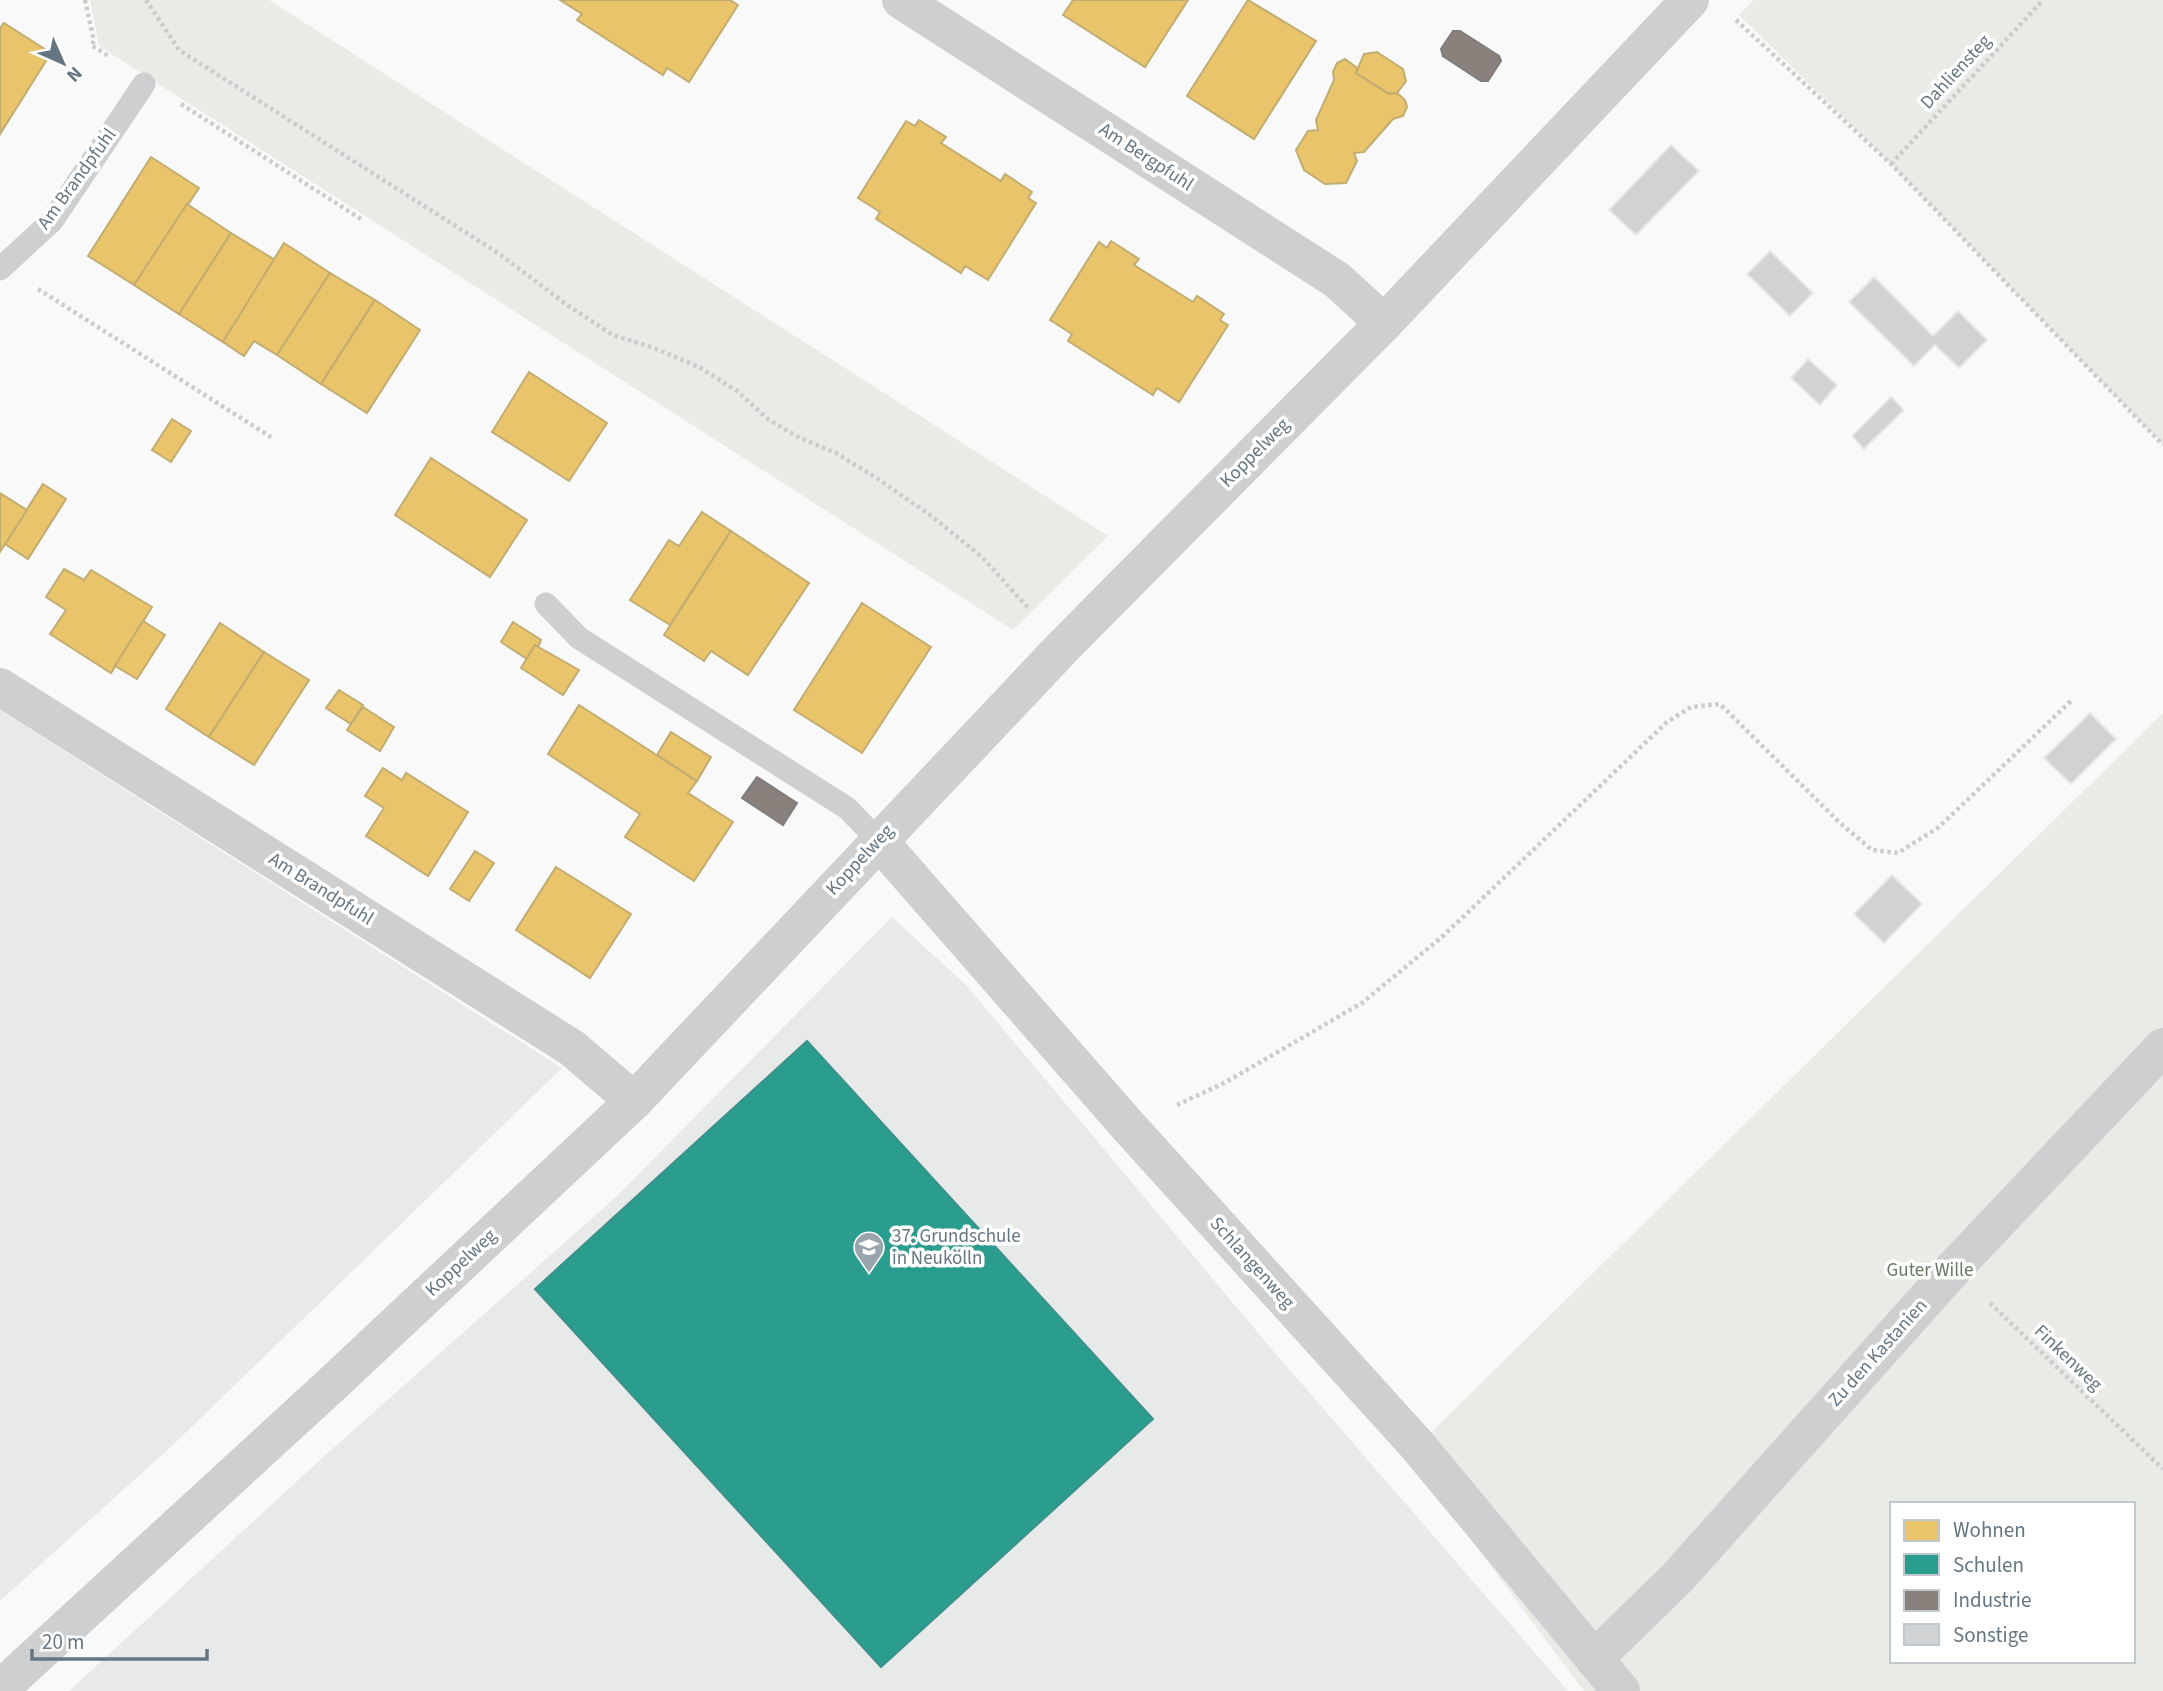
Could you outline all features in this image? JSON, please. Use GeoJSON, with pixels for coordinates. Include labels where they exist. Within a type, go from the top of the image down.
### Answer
{"type":"FeatureCollection","features":[{"type":"Feature","properties":{"kind":"street","name":"Am Bergpfuhl"},"geometry":{"type":"LineString","coordinates":[[901,0],[1337,280],[1384,323]]}},
{"type":"Feature","properties":{"kind":"street","name":"Koppelweg"},"geometry":{"type":"LineString","coordinates":[[0,1689],[634,1101],[1063,647],[1384,323],[1690,0]]}},
{"type":"Feature","properties":{"kind":"street","name":"Am Brandpfuhl"},"geometry":{"type":"LineString","coordinates":[[0,687],[572,1048],[634,1101]]}},
{"type":"Feature","properties":{"kind":"street","name":"Schlangenweg"},"geometry":{"type":"LineString","coordinates":[[878,840],[1129,1127],[1417,1446],[1621,1691]]}},
{"type":"Feature","properties":{"kind":"street","name":"Zu den Kastanien"},"geometry":{"type":"LineString","coordinates":[[1594,1660],[1678,1577],[1954,1268],[2163,1047]]}},
{"type":"Feature","properties":{"kind":"lane","name":"Am Brandpfuhl"},"geometry":{"type":"LineString","coordinates":[[1,266],[52,221],[144,84]]}},
{"type":"Feature","properties":{"kind":"lane"},"geometry":{"type":"LineString","coordinates":[[546,604],[579,638],[848,807],[878,840]]}},
{"type":"Feature","properties":{"kind":"path"},"geometry":{"type":"LineString","coordinates":[[85,0],[94,41],[91,45],[111,58]]}},
{"type":"Feature","properties":{"kind":"path"},"geometry":{"type":"LineString","coordinates":[[146,0],[179,50],[498,253],[570,307],[613,335],[699,367],[737,391],[769,420],[800,438],[836,453],[930,515],[982,557],[1063,647]]}},
{"type":"Feature","properties":{"kind":"path","name":"Dahliensteg"},"geometry":{"type":"LineString","coordinates":[[1891,164],[2043,0]]}},
{"type":"Feature","properties":{"kind":"path"},"geometry":{"type":"LineString","coordinates":[[1735,18],[1891,164],[2163,444]]}},
{"type":"Feature","properties":{"kind":"path"},"geometry":{"type":"LineString","coordinates":[[174,100],[361,219]]}},
{"type":"Feature","properties":{"kind":"path"},"geometry":{"type":"LineString","coordinates":[[1,266],[274,439]]}},
{"type":"Feature","properties":{"kind":"path"},"geometry":{"type":"LineString","coordinates":[[1175,1105],[1226,1082],[1362,1003],[1443,936],[1667,722],[1691,707],[1720,704],[1829,813],[1872,850],[1898,853],[1940,827],[2073,699]]}},
{"type":"Feature","properties":{"kind":"path","name":"Finkenweg"},"geometry":{"type":"LineString","coordinates":[[1954,1268],[2163,1469]]}},
{"type":"Feature","properties":{"kind":"shaded area"},"geometry":{"type":"Polygon","coordinates":[[[0,710],[562,1068],[174,1444],[0,1601],[0,710]]]}},
{"type":"Feature","properties":{"kind":"shaded area","name":"37. Grundschule in Neukölln"},"geometry":{"type":"Polygon","coordinates":[[[892,917],[967,986],[1275,1353],[1568,1691],[69,1691],[320,1460],[617,1196],[892,917]]]}},
{"type":"Feature","properties":{"kind":"green space"},"geometry":{"type":"Polygon","coordinates":[[[90,0],[269,0],[1108,536],[1013,630],[99,46],[90,0]]]}},
{"type":"Feature","properties":{"kind":"green space"},"geometry":{"type":"Polygon","coordinates":[[[1754,0],[2163,0],[2163,445],[1891,164],[1739,15],[1754,0]]]}},
{"type":"Feature","properties":{"kind":"green space","name":"Guter Wille"},"geometry":{"type":"Polygon","coordinates":[[[2163,713],[2163,1691],[1584,1691],[1408,1455],[2163,713]]]}},
{"type":"Feature","properties":{"kind":"building: Wohnen"},"geometry":{"type":"Polygon","coordinates":[[[560,0],[730,0],[738,5],[689,82],[667,68],[663,75],[577,20],[582,14],[560,0]]]}},
{"type":"Feature","properties":{"kind":"building: Wohnen"},"geometry":{"type":"Polygon","coordinates":[[[1073,0],[1188,0],[1145,67],[1063,15],[1073,0]]]}},
{"type":"Feature","properties":{"kind":"building: Wohnen"},"geometry":{"type":"Polygon","coordinates":[[[1248,0],[1316,41],[1254,139],[1187,96],[1248,0]]]}},
{"type":"Feature","properties":{"kind":"building: Wohnen"},"geometry":{"type":"Polygon","coordinates":[[[4,23],[51,53],[0,134],[0,28],[4,23]]]}},
{"type":"Feature","properties":{"kind":"building: Wohnen"},"geometry":{"type":"Polygon","coordinates":[[[1377,52],[1403,69],[1406,81],[1397,93],[1389,94],[1356,73],[1364,54],[1377,52]]]}},
{"type":"Feature","properties":{"kind":"building: Wohnen"},"geometry":{"type":"Polygon","coordinates":[[[1345,59],[1357,68],[1356,73],[1389,94],[1397,93],[1405,100],[1407,107],[1403,116],[1393,119],[1364,152],[1354,153],[1357,161],[1346,183],[1325,184],[1304,170],[1296,150],[1308,131],[1318,130],[1316,120],[1334,80],[1333,72],[1337,63],[1345,59]]]}},
{"type":"Feature","properties":{"kind":"building: Wohnen"},"geometry":{"type":"Polygon","coordinates":[[[919,120],[946,137],[941,143],[1001,181],[1005,174],[1032,192],[1028,198],[1036,203],[988,280],[965,266],[961,273],[876,219],[880,212],[858,198],[906,121],[915,126],[919,120]]]}},
{"type":"Feature","properties":{"kind":"building: Wohnen"},"geometry":{"type":"Polygon","coordinates":[[[151,157],[199,188],[134,285],[88,256],[151,157]]]}},
{"type":"Feature","properties":{"kind":"building: Wohnen"},"geometry":{"type":"Polygon","coordinates":[[[187,204],[231,233],[179,314],[134,285],[187,204]]]}},
{"type":"Feature","properties":{"kind":"building: Wohnen"},"geometry":{"type":"Polygon","coordinates":[[[231,233],[275,260],[223,342],[179,314],[231,233]]]}},
{"type":"Feature","properties":{"kind":"building: Wohnen"},"geometry":{"type":"Polygon","coordinates":[[[1111,241],[1139,259],[1134,265],[1193,302],[1197,296],[1224,314],[1220,320],[1228,325],[1179,402],[1157,388],[1153,395],[1068,341],[1072,334],[1050,320],[1099,242],[1107,248],[1111,241]]]}},
{"type":"Feature","properties":{"kind":"building: Wohnen"},"geometry":{"type":"Polygon","coordinates":[[[284,243],[330,273],[277,355],[254,341],[244,356],[223,342],[284,243]]]}},
{"type":"Feature","properties":{"kind":"building: Wohnen"},"geometry":{"type":"Polygon","coordinates":[[[330,273],[375,300],[321,384],[277,355],[330,273]]]}},
{"type":"Feature","properties":{"kind":"building: Wohnen"},"geometry":{"type":"Polygon","coordinates":[[[375,300],[420,330],[367,413],[321,384],[375,300]]]}},
{"type":"Feature","properties":{"kind":"building: Wohnen"},"geometry":{"type":"Polygon","coordinates":[[[529,372],[607,423],[569,481],[492,432],[529,372]]]}},
{"type":"Feature","properties":{"kind":"building: Wohnen"},"geometry":{"type":"Polygon","coordinates":[[[172,419],[191,431],[171,462],[152,450],[172,419]]]}},
{"type":"Feature","properties":{"kind":"building: Wohnen"},"geometry":{"type":"Polygon","coordinates":[[[431,458],[527,520],[490,577],[395,515],[431,458]]]}},
{"type":"Feature","properties":{"kind":"building: Wohnen"},"geometry":{"type":"Polygon","coordinates":[[[43,484],[66,499],[28,559],[5,544],[43,484]]]}},
{"type":"Feature","properties":{"kind":"building: Wohnen"},"geometry":{"type":"Polygon","coordinates":[[[0,493],[27,510],[0,552],[0,493]]]}},
{"type":"Feature","properties":{"kind":"building: Wohnen"},"geometry":{"type":"Polygon","coordinates":[[[702,512],[731,531],[670,625],[630,600],[669,540],[679,546],[702,512]]]}},
{"type":"Feature","properties":{"kind":"building: Wohnen"},"geometry":{"type":"Polygon","coordinates":[[[731,531],[809,583],[748,675],[711,651],[704,661],[664,635],[731,531]]]}},
{"type":"Feature","properties":{"kind":"building: Wohnen"},"geometry":{"type":"Polygon","coordinates":[[[64,569],[84,580],[91,570],[152,607],[111,673],[50,634],[66,610],[46,597],[64,569]]]}},
{"type":"Feature","properties":{"kind":"building: Wohnen"},"geometry":{"type":"Polygon","coordinates":[[[862,603],[931,647],[862,753],[794,710],[862,603]]]}},
{"type":"Feature","properties":{"kind":"building: Wohnen"},"geometry":{"type":"Polygon","coordinates":[[[143,621],[165,635],[137,679],[115,666],[143,621]]]}},
{"type":"Feature","properties":{"kind":"building: Wohnen"},"geometry":{"type":"Polygon","coordinates":[[[513,622],[541,640],[527,659],[501,642],[513,622]]]}},
{"type":"Feature","properties":{"kind":"building: Wohnen"},"geometry":{"type":"Polygon","coordinates":[[[220,623],[264,652],[209,737],[166,709],[220,623]]]}},
{"type":"Feature","properties":{"kind":"building: Wohnen"},"geometry":{"type":"Polygon","coordinates":[[[535,645],[579,670],[563,695],[521,668],[535,645]]]}},
{"type":"Feature","properties":{"kind":"building: Wohnen"},"geometry":{"type":"Polygon","coordinates":[[[264,652],[309,680],[254,765],[209,737],[264,652]]]}},
{"type":"Feature","properties":{"kind":"building: Wohnen"},"geometry":{"type":"Polygon","coordinates":[[[339,690],[363,705],[351,724],[326,708],[339,690]]]}},
{"type":"Feature","properties":{"kind":"building: Wohnen"},"geometry":{"type":"Polygon","coordinates":[[[579,705],[697,781],[688,793],[733,822],[694,881],[625,837],[640,814],[548,754],[579,705]]]}},
{"type":"Feature","properties":{"kind":"building: Wohnen"},"geometry":{"type":"Polygon","coordinates":[[[363,707],[394,727],[380,751],[347,730],[363,707]]]}},
{"type":"Feature","properties":{"kind":"building: Wohnen"},"geometry":{"type":"Polygon","coordinates":[[[671,732],[711,757],[697,781],[657,755],[671,732]]]}},
{"type":"Feature","properties":{"kind":"building: Wohnen"},"geometry":{"type":"Polygon","coordinates":[[[383,768],[402,780],[406,773],[468,812],[428,876],[366,836],[384,808],[365,796],[383,768]]]}},
{"type":"Feature","properties":{"kind":"building: Wohnen"},"geometry":{"type":"Polygon","coordinates":[[[475,851],[494,863],[469,901],[450,889],[475,851]]]}},
{"type":"Feature","properties":{"kind":"building: Wohnen"},"geometry":{"type":"Polygon","coordinates":[[[556,867],[631,914],[590,978],[516,930],[556,867]]]}},
{"type":"Feature","properties":{"kind":"building: Schulen"},"geometry":{"type":"Polygon","coordinates":[[[807,1041],[1153,1419],[881,1667],[535,1289],[807,1041]]]}},
{"type":"Feature","properties":{"kind":"building: Industrie"},"geometry":{"type":"Polygon","coordinates":[[[1453,31],[1460,31],[1499,56],[1501,61],[1488,81],[1481,81],[1443,56],[1441,49],[1453,31]]]}},
{"type":"Feature","properties":{"kind":"building: Industrie"},"geometry":{"type":"Polygon","coordinates":[[[757,777],[797,803],[783,825],[742,798],[757,777]]]}},
{"type":"Feature","properties":{"kind":"building: Sonstige"},"geometry":{"type":"Polygon","coordinates":[[[1671,145],[1699,171],[1636,235],[1609,210],[1671,145]]]}},
{"type":"Feature","properties":{"kind":"building: Sonstige"},"geometry":{"type":"Polygon","coordinates":[[[1770,251],[1813,293],[1790,316],[1747,274],[1770,251]]]}},
{"type":"Feature","properties":{"kind":"building: Sonstige"},"geometry":{"type":"Polygon","coordinates":[[[1874,277],[1933,336],[1958,311],[1987,340],[1959,368],[1935,345],[1914,366],[1849,302],[1874,277]]]}},
{"type":"Feature","properties":{"kind":"building: Sonstige"},"geometry":{"type":"Polygon","coordinates":[[[1808,359],[1837,385],[1820,405],[1791,378],[1808,359]]]}},
{"type":"Feature","properties":{"kind":"building: Sonstige"},"geometry":{"type":"Polygon","coordinates":[[[1891,397],[1904,410],[1864,449],[1852,436],[1891,397]]]}},
{"type":"Feature","properties":{"kind":"building: Sonstige"},"geometry":{"type":"Polygon","coordinates":[[[2090,713],[2116,739],[2071,784],[2044,758],[2090,713]]]}},
{"type":"Feature","properties":{"kind":"building: Sonstige"},"geometry":{"type":"Polygon","coordinates":[[[1892,875],[1922,904],[1884,943],[1854,914],[1892,875]]]}},
{"type":"Feature","properties":{"kind":"place","name":"37. Grundschule in Neukölln"},"geometry":{"type":"Point","coordinates":[869,1274]}}]}
